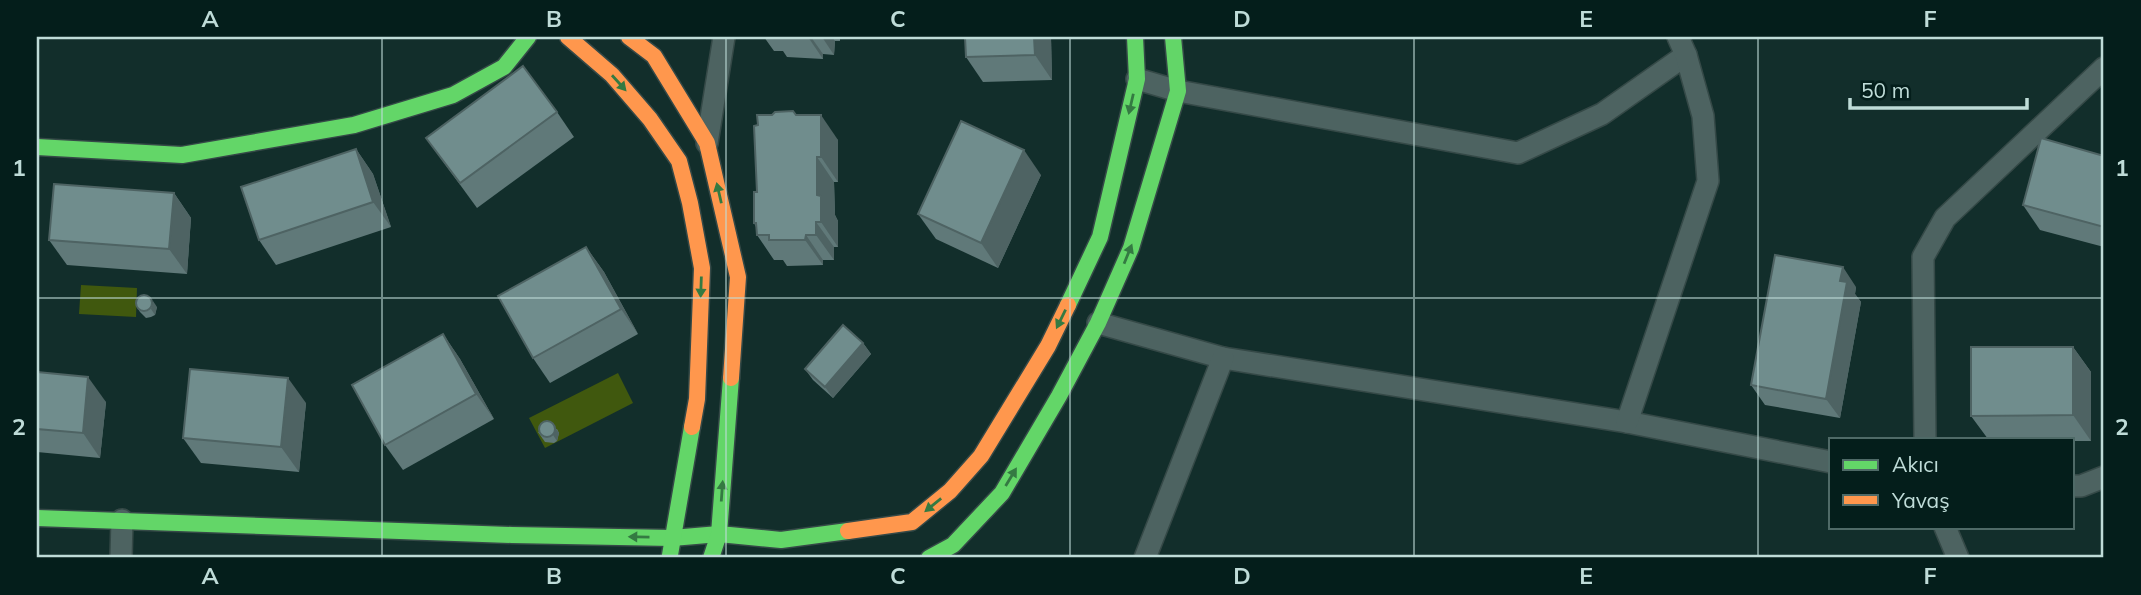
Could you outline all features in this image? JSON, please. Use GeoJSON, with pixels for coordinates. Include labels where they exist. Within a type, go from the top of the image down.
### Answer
{"type":"FeatureCollection","features":[{"type":"Feature","properties":{"kind":"main road"},"geometry":{"type":"LineString","coordinates":[[37,147],[183,155],[354,125],[453,95],[505,67],[528,37]]}},
{"type":"Feature","properties":{"kind":"main road"},"geometry":{"type":"LineString","coordinates":[[568,37],[612,75],[650,120],[679,161],[691,203],[702,268],[697,399],[669,558]]}},
{"type":"Feature","properties":{"kind":"main road"},"geometry":{"type":"LineString","coordinates":[[629,37],[654,56],[707,143],[738,277],[719,534],[711,558]]}},
{"type":"Feature","properties":{"kind":"main road"},"geometry":{"type":"LineString","coordinates":[[37,518],[512,535],[672,538],[719,534],[781,540],[912,522],[950,491],[981,456],[1048,346],[1100,237],[1137,79],[1135,37]]}},
{"type":"Feature","properties":{"kind":"main road"},"geometry":{"type":"LineString","coordinates":[[929,558],[953,545],[1002,493],[1098,323],[1131,248],[1178,91],[1172,37]]}},
{"type":"Feature","properties":{"kind":"street"},"geometry":{"type":"LineString","coordinates":[[707,143],[724,37]]}},
{"type":"Feature","properties":{"kind":"street"},"geometry":{"type":"LineString","coordinates":[[1137,79],[1178,91],[1518,153],[1602,114],[1682,46],[1703,116],[1708,181],[1627,422]]}},
{"type":"Feature","properties":{"kind":"street"},"geometry":{"type":"LineString","coordinates":[[1925,438],[1923,257],[1945,218],[2104,68]]}},
{"type":"Feature","properties":{"kind":"street"},"geometry":{"type":"LineString","coordinates":[[1098,323],[1223,358],[1627,422],[1829,462]]}},
{"type":"Feature","properties":{"kind":"street"},"geometry":{"type":"LineString","coordinates":[[1145,558],[1223,358]]}},
{"type":"Feature","properties":{"kind":"street"},"geometry":{"type":"LineString","coordinates":[[2074,486],[2104,477]]}},
{"type":"Feature","properties":{"kind":"street"},"geometry":{"type":"LineString","coordinates":[[121,558],[122,520]]}},
{"type":"Feature","properties":{"kind":"street"},"geometry":{"type":"LineString","coordinates":[[1945,528],[1958,558]]}},
{"type":"Feature","properties":{"kind":"green space"},"geometry":{"type":"Polygon","coordinates":[[[81,285],[137,288],[136,317],[79,314],[81,285]]]}},
{"type":"Feature","properties":{"kind":"green space"},"geometry":{"type":"Polygon","coordinates":[[[618,373],[633,403],[545,448],[529,418],[618,373]]]}},
{"type":"Feature","properties":{"kind":"building"},"geometry":{"type":"Polygon","coordinates":[[[965,37],[1034,37],[1035,55],[966,57],[965,37]]]}},
{"type":"Feature","properties":{"kind":"building"},"geometry":{"type":"Polygon","coordinates":[[[523,66],[557,112],[460,183],[426,138],[523,66]]]}},
{"type":"Feature","properties":{"kind":"building"},"geometry":{"type":"Polygon","coordinates":[[[793,111],[796,115],[821,115],[817,195],[821,196],[821,222],[816,222],[816,235],[806,235],[805,240],[769,240],[769,235],[757,235],[754,223],[754,192],[757,192],[754,126],[758,125],[757,115],[793,111]]]}},
{"type":"Feature","properties":{"kind":"building"},"geometry":{"type":"Polygon","coordinates":[[[961,121],[1024,150],[981,243],[918,214],[961,121]]]}},
{"type":"Feature","properties":{"kind":"building"},"geometry":{"type":"Polygon","coordinates":[[[2041,138],[2104,156],[2104,227],[2023,205],[2041,138]]]}},
{"type":"Feature","properties":{"kind":"building"},"geometry":{"type":"Polygon","coordinates":[[[356,149],[373,202],[259,240],[241,187],[356,149]]]}},
{"type":"Feature","properties":{"kind":"building"},"geometry":{"type":"Polygon","coordinates":[[[54,184],[174,193],[169,249],[49,240],[54,184]]]}},
{"type":"Feature","properties":{"kind":"building"},"geometry":{"type":"Polygon","coordinates":[[[586,247],[621,309],[533,358],[498,296],[586,247]]]}},
{"type":"Feature","properties":{"kind":"building"},"geometry":{"type":"Polygon","coordinates":[[[1775,255],[1843,267],[1840,281],[1847,282],[1826,399],[1751,385],[1775,255]]]}},
{"type":"Feature","properties":{"kind":"building"},"geometry":{"type":"Polygon","coordinates":[[[141,295],[147,295],[152,303],[150,309],[141,311],[136,306],[136,300],[141,295]]]}},
{"type":"Feature","properties":{"kind":"building"},"geometry":{"type":"Polygon","coordinates":[[[843,325],[863,343],[825,387],[805,369],[843,325]]]}},
{"type":"Feature","properties":{"kind":"building"},"geometry":{"type":"Polygon","coordinates":[[[443,334],[476,394],[385,445],[352,385],[443,334]]]}},
{"type":"Feature","properties":{"kind":"building"},"geometry":{"type":"Polygon","coordinates":[[[1971,347],[2073,347],[2073,415],[1971,416],[1971,347]]]}},
{"type":"Feature","properties":{"kind":"building"},"geometry":{"type":"Polygon","coordinates":[[[190,369],[288,378],[281,447],[183,438],[190,369]]]}},
{"type":"Feature","properties":{"kind":"building"},"geometry":{"type":"Polygon","coordinates":[[[37,372],[88,377],[83,433],[37,429],[37,372]]]}},
{"type":"Feature","properties":{"kind":"building"},"geometry":{"type":"Polygon","coordinates":[[[544,421],[550,421],[555,429],[553,435],[544,437],[539,432],[539,426],[544,421]]]}},
{"type":"Feature","properties":{"kind":"traffic: fast"},"geometry":{"type":"LineString","coordinates":[[37,147],[182,155],[354,125],[453,95],[504,67],[528,37]]}},
{"type":"Feature","properties":{"kind":"traffic: fast"},"geometry":{"type":"LineString","coordinates":[[1068,305],[1100,237],[1137,79],[1135,37]]}},
{"type":"Feature","properties":{"kind":"traffic: fast"},"geometry":{"type":"LineString","coordinates":[[929,558],[953,545],[1002,493],[1098,323],[1131,248],[1178,91],[1173,37]]}},
{"type":"Feature","properties":{"kind":"traffic: fast"},"geometry":{"type":"LineString","coordinates":[[711,558],[719,534],[731,378]]}},
{"type":"Feature","properties":{"kind":"traffic: fast"},"geometry":{"type":"LineString","coordinates":[[670,555],[692,427]]}},
{"type":"Feature","properties":{"kind":"traffic: fast"},"geometry":{"type":"LineString","coordinates":[[37,518],[512,535],[672,538],[719,534],[781,540],[848,531]]}},
{"type":"Feature","properties":{"kind":"traffic: slow"},"geometry":{"type":"LineString","coordinates":[[568,37],[612,75],[650,119],[679,161],[702,268],[697,399],[692,427]]}},
{"type":"Feature","properties":{"kind":"traffic: slow"},"geometry":{"type":"LineString","coordinates":[[629,37],[654,56],[707,143],[738,277],[731,378]]}},
{"type":"Feature","properties":{"kind":"traffic: slow"},"geometry":{"type":"LineString","coordinates":[[848,531],[912,522],[950,491],[981,456],[1048,346],[1068,305]]}}]}
